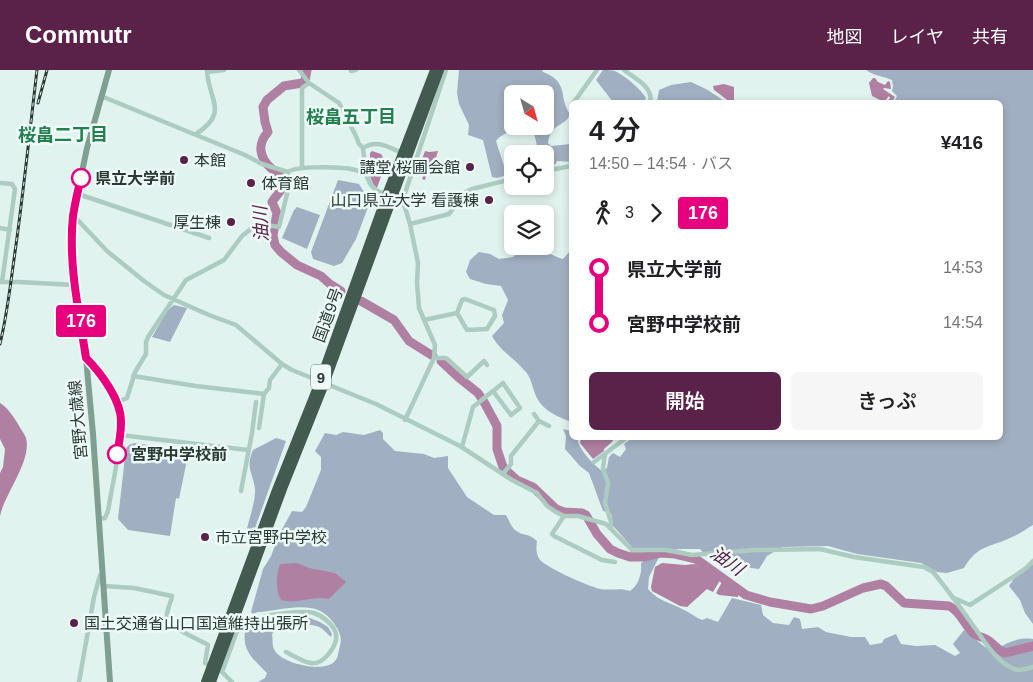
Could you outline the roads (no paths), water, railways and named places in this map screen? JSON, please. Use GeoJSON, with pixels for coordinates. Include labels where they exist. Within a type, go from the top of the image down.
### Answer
{"type":"FeatureCollection","features":[{"type":"Feature","properties":{"kind":"highway","name":"国道9号"},"geometry":{"type":"LineString","coordinates":[[390,195],[402,153],[434,70]]}},
{"type":"Feature","properties":{"kind":"highway","name":"国道9号"},"geometry":{"type":"LineString","coordinates":[[212,682],[237,622],[283,489],[390,195],[440,70]]}},
{"type":"Feature","properties":{"kind":"highway","name":"国道9号"},"geometry":{"type":"LineString","coordinates":[[205,682],[276,490],[322,383]]}},
{"type":"Feature","properties":{"kind":"main road","name":"宮野大歳線"},"geometry":{"type":"LineString","coordinates":[[109,70],[87,148],[73,215],[72,257],[86,358],[100,519],[110,682]]}},
{"type":"Feature","properties":{"kind":"street"},"geometry":{"type":"LineString","coordinates":[[196,134],[211,121],[215,114],[216,107],[208,82],[207,71],[224,70]]}},
{"type":"Feature","properties":{"kind":"street"},"geometry":{"type":"LineString","coordinates":[[299,70],[309,83],[339,103],[356,136],[358,144],[363,148],[369,184],[378,192],[390,195],[402,202],[406,207],[418,264],[419,308],[435,345],[434,358],[405,420]]}},
{"type":"Feature","properties":{"kind":"street"},"geometry":{"type":"LineString","coordinates":[[352,70],[356,70]]}},
{"type":"Feature","properties":{"kind":"street"},"geometry":{"type":"LineString","coordinates":[[402,202],[446,70]]}},
{"type":"Feature","properties":{"kind":"street"},"geometry":{"type":"LineString","coordinates":[[575,100],[596,70]]}},
{"type":"Feature","properties":{"kind":"street"},"geometry":{"type":"LineString","coordinates":[[624,70],[647,88],[650,100]]}},
{"type":"Feature","properties":{"kind":"street"},"geometry":{"type":"LineString","coordinates":[[302,168],[302,88],[309,83]]}},
{"type":"Feature","properties":{"kind":"street"},"geometry":{"type":"LineString","coordinates":[[101,96],[196,134],[262,164],[288,172],[302,168],[344,168],[366,173]]}},
{"type":"Feature","properties":{"kind":"street"},"geometry":{"type":"LineString","coordinates":[[363,148],[371,143],[382,144],[402,153]]}},
{"type":"Feature","properties":{"kind":"street"},"geometry":{"type":"LineString","coordinates":[[554,169],[569,166]]}},
{"type":"Feature","properties":{"kind":"street"},"geometry":{"type":"LineString","coordinates":[[118,402],[124,401],[127,398],[133,376],[146,354],[148,337],[186,280],[224,260],[242,236],[252,228],[268,225],[279,227],[286,194],[288,172]]}},
{"type":"Feature","properties":{"kind":"street"},"geometry":{"type":"LineString","coordinates":[[410,224],[448,214],[464,193],[472,189],[504,181]]}},
{"type":"Feature","properties":{"kind":"street"},"geometry":{"type":"LineString","coordinates":[[0,183],[12,184],[15,188],[7,256],[1,283],[75,285]]}},
{"type":"Feature","properties":{"kind":"street"},"geometry":{"type":"LineString","coordinates":[[78,194],[209,238]]}},
{"type":"Feature","properties":{"kind":"street"},"geometry":{"type":"LineString","coordinates":[[73,215],[107,251],[164,295],[236,325],[282,364],[322,383],[376,404],[462,447],[503,474],[538,493],[547,506],[564,516],[578,516],[606,524],[624,544],[636,551],[650,549],[666,550],[692,555],[755,550],[820,549],[854,557],[916,565],[933,572],[983,641],[999,658],[1018,670],[1033,667]]}},
{"type":"Feature","properties":{"kind":"street"},"geometry":{"type":"LineString","coordinates":[[0,228],[10,230]]}},
{"type":"Feature","properties":{"kind":"street"},"geometry":{"type":"LineString","coordinates":[[0,255],[7,256]]}},
{"type":"Feature","properties":{"kind":"street"},"geometry":{"type":"LineString","coordinates":[[465,299],[494,310],[495,316],[487,329],[467,330],[457,313],[462,300],[465,299]]}},
{"type":"Feature","properties":{"kind":"street"},"geometry":{"type":"LineString","coordinates":[[424,320],[457,313]]}},
{"type":"Feature","properties":{"kind":"street"},"geometry":{"type":"LineString","coordinates":[[86,358],[95,366],[118,402],[122,421],[108,511],[105,518],[100,519]]}},
{"type":"Feature","properties":{"kind":"street"},"geometry":{"type":"LineString","coordinates":[[434,358],[446,358],[467,377],[484,361]]}},
{"type":"Feature","properties":{"kind":"street"},"geometry":{"type":"LineString","coordinates":[[259,428],[264,394],[267,392],[270,380],[282,364]]}},
{"type":"Feature","properties":{"kind":"street"},"geometry":{"type":"LineString","coordinates":[[133,376],[264,394]]}},
{"type":"Feature","properties":{"kind":"street"},"geometry":{"type":"LineString","coordinates":[[462,447],[473,406],[503,383],[520,408],[510,415],[493,391]]}},
{"type":"Feature","properties":{"kind":"street"},"geometry":{"type":"LineString","coordinates":[[241,491],[256,402]]}},
{"type":"Feature","properties":{"kind":"street"},"geometry":{"type":"LineString","coordinates":[[534,414],[539,421],[549,426]]}},
{"type":"Feature","properties":{"kind":"street"},"geometry":{"type":"LineString","coordinates":[[503,474],[511,464],[511,456],[539,421]]}},
{"type":"Feature","properties":{"kind":"street"},"geometry":{"type":"LineString","coordinates":[[120,435],[248,450]]}},
{"type":"Feature","properties":{"kind":"street"},"geometry":{"type":"LineString","coordinates":[[594,462],[623,440]]}},
{"type":"Feature","properties":{"kind":"street"},"geometry":{"type":"LineString","coordinates":[[605,454],[603,468],[608,483],[606,503],[611,528]]}},
{"type":"Feature","properties":{"kind":"street"},"geometry":{"type":"LineString","coordinates":[[564,516],[552,534],[554,536],[597,558],[615,562]]}},
{"type":"Feature","properties":{"kind":"street"},"geometry":{"type":"LineString","coordinates":[[952,597],[970,605],[1025,569],[1033,561]]}},
{"type":"Feature","properties":{"kind":"street"},"geometry":{"type":"LineString","coordinates":[[79,682],[94,597],[100,575],[103,573]]}},
{"type":"Feature","properties":{"kind":"street"},"geometry":{"type":"LineString","coordinates":[[104,586],[134,588],[172,596],[167,612],[168,618],[174,625],[208,645],[204,660],[205,663],[211,666]]}},
{"type":"Feature","properties":{"kind":"street"},"geometry":{"type":"LineString","coordinates":[[232,682],[222,672],[237,622],[246,624],[261,618],[311,612],[323,618],[334,629],[337,636],[322,662],[312,663],[286,652]]}},
{"type":"Feature","properties":{"kind":"waterway","name":"油川"},"geometry":{"type":"LineString","coordinates":[[307,70],[305,81],[284,86],[267,100],[263,107],[268,132],[262,141],[262,156],[272,169],[281,174],[284,182],[272,202],[277,213],[273,235],[275,245],[281,252],[297,265],[321,276],[341,291]]}},
{"type":"Feature","properties":{"kind":"waterway","name":"油川"},"geometry":{"type":"LineString","coordinates":[[361,301],[394,320],[409,341],[433,356]]}},
{"type":"Feature","properties":{"kind":"waterway","name":"油川"},"geometry":{"type":"LineString","coordinates":[[441,361],[478,393],[484,402],[497,426],[497,449],[503,467],[517,480],[533,487],[556,509],[586,515],[597,534],[610,549],[618,553],[630,557],[645,557],[661,553],[675,554],[696,559],[746,595],[770,602],[811,609],[823,606],[863,588],[881,584],[886,586],[904,603],[949,606],[953,608],[974,634],[989,641],[1005,653],[1033,646]]}},
{"type":"Feature","properties":{"kind":"railway"},"geometry":{"type":"LineString","coordinates":[[0,344],[16,245],[37,70]]}},
{"type":"Feature","properties":{"kind":"railway"},"geometry":{"type":"LineString","coordinates":[[38,103],[47,70]]}},
{"type":"Feature","properties":{"kind":"place","name":"本館"},"geometry":{"type":"Point","coordinates":[184,160]}},
{"type":"Feature","properties":{"kind":"place","name":"講堂 桜圃会館"},"geometry":{"type":"Point","coordinates":[470,167]}},
{"type":"Feature","properties":{"kind":"place","name":"県立大学前"},"geometry":{"type":"Point","coordinates":[81,178]}},
{"type":"Feature","properties":{"kind":"place","name":"体育館"},"geometry":{"type":"Point","coordinates":[251,183]}},
{"type":"Feature","properties":{"kind":"place","name":"山口県立大学 看護棟"},"geometry":{"type":"Point","coordinates":[489,200]}},
{"type":"Feature","properties":{"kind":"place","name":"厚生棟"},"geometry":{"type":"Point","coordinates":[231,222]}},
{"type":"Feature","properties":{"kind":"place","name":"宮野中学校前"},"geometry":{"type":"Point","coordinates":[117,454]}},
{"type":"Feature","properties":{"kind":"place","name":"市立宮野中学校"},"geometry":{"type":"Point","coordinates":[205,537]}},
{"type":"Feature","properties":{"kind":"place","name":"国土交通省山口国道維持出張所"},"geometry":{"type":"Point","coordinates":[74,623]}},
{"type":"Feature","properties":{"kind":"district","name":"桜畠五丁目"},"geometry":{"type":"Point","coordinates":[351,117]}},
{"type":"Feature","properties":{"kind":"district","name":"桜畠二丁目"},"geometry":{"type":"Point","coordinates":[63,135]}}]}
